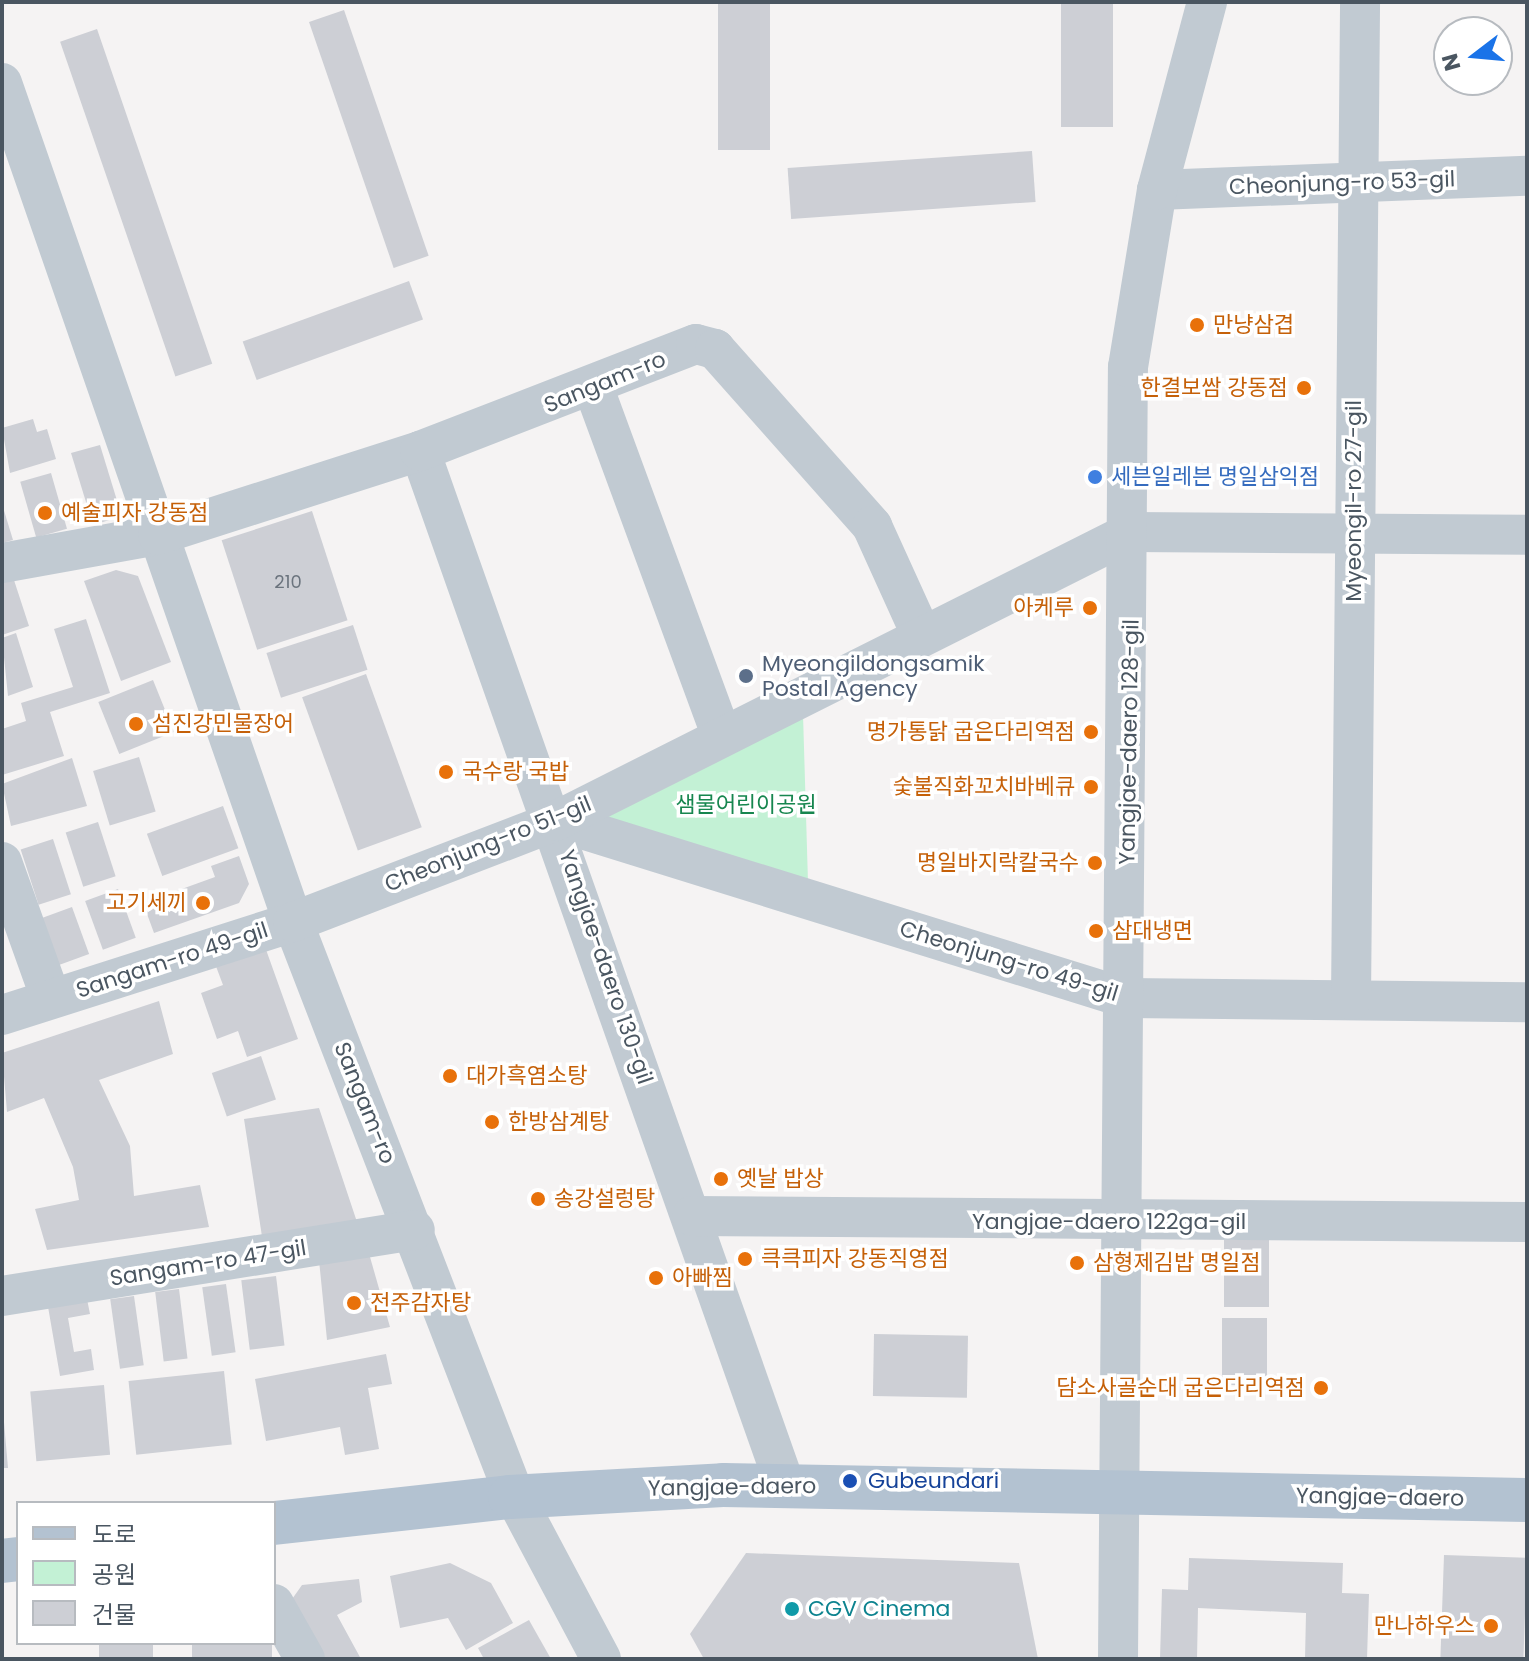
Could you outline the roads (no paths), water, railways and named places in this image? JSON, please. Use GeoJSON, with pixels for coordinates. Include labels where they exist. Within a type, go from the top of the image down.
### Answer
{"type":"FeatureCollection","features":[{"type":"Feature","properties":{"kind":"main road","name":"Yangjae-daero"},"geometry":{"type":"LineString","coordinates":[[276,1523],[515,1497],[785,1485],[1527,1500]]}},
{"type":"Feature","properties":{"kind":"street","name":"Yangjae-daero 128-gil"},"geometry":{"type":"LineString","coordinates":[[1118,1659],[1131,532],[1128,367],[1157,190],[1207,2]]}},
{"type":"Feature","properties":{"kind":"street","name":"Myeongil-ro 27-gil"},"geometry":{"type":"LineString","coordinates":[[1351,1000],[1360,2]]}},
{"type":"Feature","properties":{"kind":"street","name":"Sangam-ro"},"geometry":{"type":"LineString","coordinates":[[2,83],[293,922],[415,1230],[515,1497],[601,1659]]}},
{"type":"Feature","properties":{"kind":"street","name":"Cheonjung-ro 53-gil"},"geometry":{"type":"LineString","coordinates":[[1157,190],[1527,176]]}},
{"type":"Feature","properties":{"kind":"street","name":"Sangam-ro"},"geometry":{"type":"LineString","coordinates":[[158,535],[420,451],[594,389],[696,344],[715,349],[872,526],[921,634]]}},
{"type":"Feature","properties":{"kind":"street"},"geometry":{"type":"LineString","coordinates":[[594,389],[722,736]]}},
{"type":"Feature","properties":{"kind":"street","name":"Yangjae-daero 130-gil"},"geometry":{"type":"LineString","coordinates":[[420,451],[556,821],[785,1485]]}},
{"type":"Feature","properties":{"kind":"street","name":"Cheonjung-ro 51-gil"},"geometry":{"type":"LineString","coordinates":[[293,922],[556,821],[921,634],[1131,532],[1527,535]]}},
{"type":"Feature","properties":{"kind":"street"},"geometry":{"type":"LineString","coordinates":[[2,563],[158,535]]}},
{"type":"Feature","properties":{"kind":"street","name":"Cheonjung-ro 49-gil"},"geometry":{"type":"LineString","coordinates":[[556,821],[1126,998],[1527,1002]]}},
{"type":"Feature","properties":{"kind":"street","name":"Sangam-ro 49-gil"},"geometry":{"type":"LineString","coordinates":[[2,862],[51,999]]}},
{"type":"Feature","properties":{"kind":"street","name":"Sangam-ro 49-gil"},"geometry":{"type":"LineString","coordinates":[[2,1015],[293,922]]}},
{"type":"Feature","properties":{"kind":"street","name":"Yangjae-daero 122ga-gil"},"geometry":{"type":"LineString","coordinates":[[692,1216],[1123,1223],[1527,1222]]}},
{"type":"Feature","properties":{"kind":"street","name":"Sangam-ro 47-gil"},"geometry":{"type":"LineString","coordinates":[[2,1296],[415,1230]]}},
{"type":"Feature","properties":{"kind":"street"},"geometry":{"type":"LineString","coordinates":[[276,1608],[305,1659]]}},
{"type":"Feature","properties":{"kind":"place","name":"만냥삼겹"},"geometry":{"type":"Point","coordinates":[1197,325]}},
{"type":"Feature","properties":{"kind":"place","name":"한결보쌈 강동점"},"geometry":{"type":"Point","coordinates":[1304,388]}},
{"type":"Feature","properties":{"kind":"place","name":"세븐일레븐 명일삼익점"},"geometry":{"type":"Point","coordinates":[1095,477]}},
{"type":"Feature","properties":{"kind":"place","name":"예술피자 강동점"},"geometry":{"type":"Point","coordinates":[45,513]}},
{"type":"Feature","properties":{"kind":"place","name":"아케루"},"geometry":{"type":"Point","coordinates":[1090,608]}},
{"type":"Feature","properties":{"kind":"place","name":"Myeongildongsamik Postal Agency"},"geometry":{"type":"Point","coordinates":[746,676]}},
{"type":"Feature","properties":{"kind":"place","name":"섬진강민물장어"},"geometry":{"type":"Point","coordinates":[136,724]}},
{"type":"Feature","properties":{"kind":"place","name":"명가통닭 굽은다리역점"},"geometry":{"type":"Point","coordinates":[1091,732]}},
{"type":"Feature","properties":{"kind":"place","name":"국수랑 국밥"},"geometry":{"type":"Point","coordinates":[446,772]}},
{"type":"Feature","properties":{"kind":"place","name":"숯불직화꼬치바베큐"},"geometry":{"type":"Point","coordinates":[1091,787]}},
{"type":"Feature","properties":{"kind":"place","name":"명일바지락칼국수"},"geometry":{"type":"Point","coordinates":[1095,863]}},
{"type":"Feature","properties":{"kind":"place","name":"고기세끼"},"geometry":{"type":"Point","coordinates":[203,903]}},
{"type":"Feature","properties":{"kind":"place","name":"삼대냉면"},"geometry":{"type":"Point","coordinates":[1096,931]}},
{"type":"Feature","properties":{"kind":"place","name":"대가흑염소탕"},"geometry":{"type":"Point","coordinates":[450,1076]}},
{"type":"Feature","properties":{"kind":"place","name":"한방삼계탕"},"geometry":{"type":"Point","coordinates":[492,1122]}},
{"type":"Feature","properties":{"kind":"place","name":"옛날 밥상"},"geometry":{"type":"Point","coordinates":[721,1179]}},
{"type":"Feature","properties":{"kind":"place","name":"송강설렁탕"},"geometry":{"type":"Point","coordinates":[538,1199]}},
{"type":"Feature","properties":{"kind":"place","name":"큭큭피자 강동직영점"},"geometry":{"type":"Point","coordinates":[745,1259]}},
{"type":"Feature","properties":{"kind":"place","name":"삼형제김밥 명일점"},"geometry":{"type":"Point","coordinates":[1077,1263]}},
{"type":"Feature","properties":{"kind":"place","name":"아빠찜"},"geometry":{"type":"Point","coordinates":[656,1278]}},
{"type":"Feature","properties":{"kind":"place","name":"전주감자탕"},"geometry":{"type":"Point","coordinates":[354,1303]}},
{"type":"Feature","properties":{"kind":"place","name":"담소사골순대 굽은다리역점"},"geometry":{"type":"Point","coordinates":[1321,1388]}},
{"type":"Feature","properties":{"kind":"place","name":"Gubeundari"},"geometry":{"type":"Point","coordinates":[850,1481]}},
{"type":"Feature","properties":{"kind":"place","name":"CGV Cinema"},"geometry":{"type":"Point","coordinates":[792,1609]}},
{"type":"Feature","properties":{"kind":"place","name":"만나하우스"},"geometry":{"type":"Point","coordinates":[1491,1626]}},
{"type":"Feature","properties":{"kind":"park label","name":"샘물어린이공원"},"geometry":{"type":"Point","coordinates":[746,805]}}]}
